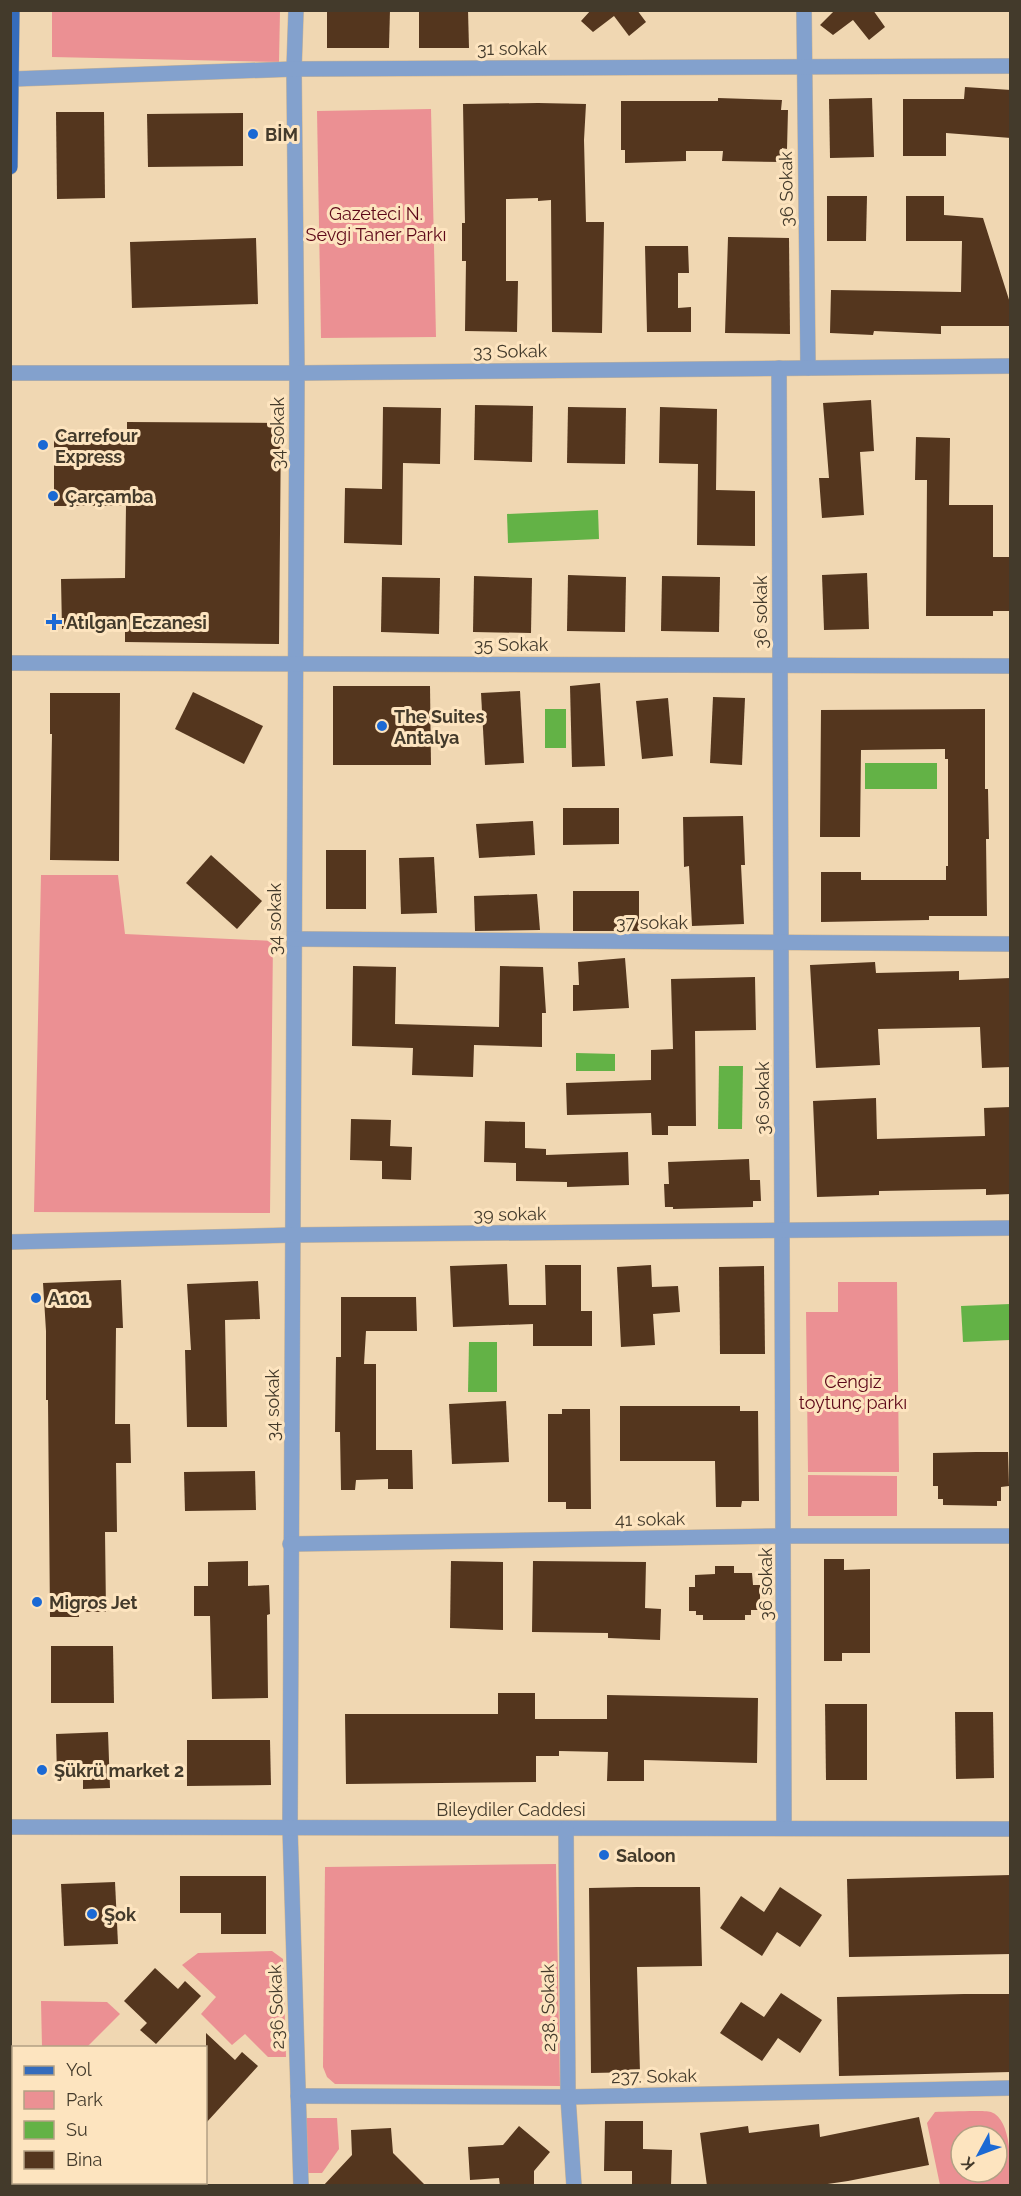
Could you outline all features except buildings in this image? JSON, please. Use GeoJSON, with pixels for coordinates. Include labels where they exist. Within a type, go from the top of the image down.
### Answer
{"type":"FeatureCollection","features":[{"type":"Feature","properties":{"kind":"main road"},"geometry":{"type":"LineString","coordinates":[[10,167],[13,79],[12,10]]}},
{"type":"Feature","properties":{"kind":"street","name":"34 sokak"},"geometry":{"type":"LineString","coordinates":[[290,1828],[297,373],[294,69],[296,10]]}},
{"type":"Feature","properties":{"kind":"street","name":"36 Sokak"},"geometry":{"type":"LineString","coordinates":[[804,10],[808,368]]}},
{"type":"Feature","properties":{"kind":"street","name":"31 sokak"},"geometry":{"type":"LineString","coordinates":[[13,79],[294,69],[1011,66]]}},
{"type":"Feature","properties":{"kind":"street","name":"33 Sokak"},"geometry":{"type":"LineString","coordinates":[[10,373],[297,373],[1011,366]]}},
{"type":"Feature","properties":{"kind":"street","name":"36 sokak"},"geometry":{"type":"LineString","coordinates":[[778,368],[784,1828]]}},
{"type":"Feature","properties":{"kind":"street","name":"35 Sokak"},"geometry":{"type":"LineString","coordinates":[[10,663],[1011,666]]}},
{"type":"Feature","properties":{"kind":"street","name":"37 sokak"},"geometry":{"type":"LineString","coordinates":[[294,939],[1011,944]]}},
{"type":"Feature","properties":{"kind":"street","name":"39 sokak"},"geometry":{"type":"LineString","coordinates":[[10,1242],[292,1235],[1011,1228]]}},
{"type":"Feature","properties":{"kind":"street","name":"41 sokak"},"geometry":{"type":"LineString","coordinates":[[290,1544],[784,1536],[1011,1536]]}},
{"type":"Feature","properties":{"kind":"street","name":"Bileydiler Caddesi"},"geometry":{"type":"LineString","coordinates":[[10,1827],[1011,1828]]}},
{"type":"Feature","properties":{"kind":"street","name":"236 Sokak"},"geometry":{"type":"LineString","coordinates":[[290,1828],[301,2186]]}},
{"type":"Feature","properties":{"kind":"street","name":"238. Sokak"},"geometry":{"type":"LineString","coordinates":[[566,1829],[568,2097],[574,2186]]}},
{"type":"Feature","properties":{"kind":"street","name":"237. Sokak"},"geometry":{"type":"LineString","coordinates":[[298,2096],[568,2097],[1011,2088]]}},
{"type":"Feature","properties":{"kind":"green space"},"geometry":{"type":"Polygon","coordinates":[[[52,11],[280,11],[279,62],[52,57],[52,11]]]}},
{"type":"Feature","properties":{"kind":"green space","name":"Gazeteci N. Sevgi Taner Parkı"},"geometry":{"type":"Polygon","coordinates":[[[431,109],[436,337],[321,338],[317,111],[431,109]]]}},
{"type":"Feature","properties":{"kind":"green space"},"geometry":{"type":"Polygon","coordinates":[[[41,875],[118,875],[125,934],[273,941],[270,1213],[34,1212],[41,875]]]}},
{"type":"Feature","properties":{"kind":"green space","name":"Cengiz toytunç parkı"},"geometry":{"type":"Polygon","coordinates":[[[838,1282],[897,1282],[899,1472],[808,1472],[806,1312],[838,1312],[838,1282]]]}},
{"type":"Feature","properties":{"kind":"green space"},"geometry":{"type":"Polygon","coordinates":[[[808,1475],[897,1476],[897,1516],[808,1516],[808,1475]]]}},
{"type":"Feature","properties":{"kind":"green space"},"geometry":{"type":"Polygon","coordinates":[[[556,1864],[560,2086],[335,2084],[327,2077],[323,2067],[325,1867],[556,1864]]]}},
{"type":"Feature","properties":{"kind":"green space"},"geometry":{"type":"Polygon","coordinates":[[[272,1951],[283,1959],[286,2057],[268,2057],[245,2034],[232,2045],[201,2014],[216,1997],[182,1965],[198,1953],[272,1951]]]}},
{"type":"Feature","properties":{"kind":"green space"},"geometry":{"type":"Polygon","coordinates":[[[41,2001],[107,2002],[120,2014],[88,2046],[42,2046],[41,2001]]]}},
{"type":"Feature","properties":{"kind":"green space"},"geometry":{"type":"Polygon","coordinates":[[[987,2111],[998,2116],[1003,2124],[949,2124],[949,2184],[1009,2184],[1009,2145],[1010,2185],[940,2185],[927,2123],[935,2112],[987,2111]]]}},
{"type":"Feature","properties":{"kind":"green space"},"geometry":{"type":"Polygon","coordinates":[[[304,2118],[337,2118],[339,2149],[322,2173],[306,2173],[304,2118]]]}},
{"type":"Feature","properties":{"kind":"water"},"geometry":{"type":"Polygon","coordinates":[[[598,510],[599,539],[508,543],[507,514],[598,510]]]}},
{"type":"Feature","properties":{"kind":"water"},"geometry":{"type":"Polygon","coordinates":[[[545,709],[566,709],[566,748],[545,748],[545,709]]]}},
{"type":"Feature","properties":{"kind":"water"},"geometry":{"type":"Polygon","coordinates":[[[865,763],[937,763],[937,789],[865,789],[865,763]]]}},
{"type":"Feature","properties":{"kind":"water"},"geometry":{"type":"Polygon","coordinates":[[[576,1053],[615,1054],[615,1071],[576,1071],[576,1053]]]}},
{"type":"Feature","properties":{"kind":"water"},"geometry":{"type":"Polygon","coordinates":[[[719,1066],[743,1066],[742,1129],[718,1129],[719,1066]]]}},
{"type":"Feature","properties":{"kind":"water"},"geometry":{"type":"Polygon","coordinates":[[[1010,1304],[1010,1340],[963,1342],[961,1306],[1010,1304]]]}},
{"type":"Feature","properties":{"kind":"water"},"geometry":{"type":"Polygon","coordinates":[[[469,1342],[497,1342],[497,1392],[468,1392],[469,1342]]]}},
{"type":"Feature","properties":{"kind":"place","name":"BİM"},"geometry":{"type":"Point","coordinates":[253,134]}},
{"type":"Feature","properties":{"kind":"place","name":"Carrefour Express"},"geometry":{"type":"Point","coordinates":[43,445]}},
{"type":"Feature","properties":{"kind":"place","name":"Çarçamba"},"geometry":{"type":"Point","coordinates":[53,496]}},
{"type":"Feature","properties":{"kind":"place","name":"Atılgan Eczanesi"},"geometry":{"type":"Point","coordinates":[54,622]}},
{"type":"Feature","properties":{"kind":"place","name":"The Suites Antalya"},"geometry":{"type":"Point","coordinates":[382,726]}},
{"type":"Feature","properties":{"kind":"place","name":"A101"},"geometry":{"type":"Point","coordinates":[36,1298]}},
{"type":"Feature","properties":{"kind":"place","name":"Migros Jet"},"geometry":{"type":"Point","coordinates":[37,1602]}},
{"type":"Feature","properties":{"kind":"place","name":"Şükrü market 2"},"geometry":{"type":"Point","coordinates":[42,1770]}},
{"type":"Feature","properties":{"kind":"place","name":"Saloon"},"geometry":{"type":"Point","coordinates":[604,1855]}},
{"type":"Feature","properties":{"kind":"place","name":"Şok"},"geometry":{"type":"Point","coordinates":[92,1914]}}]}
